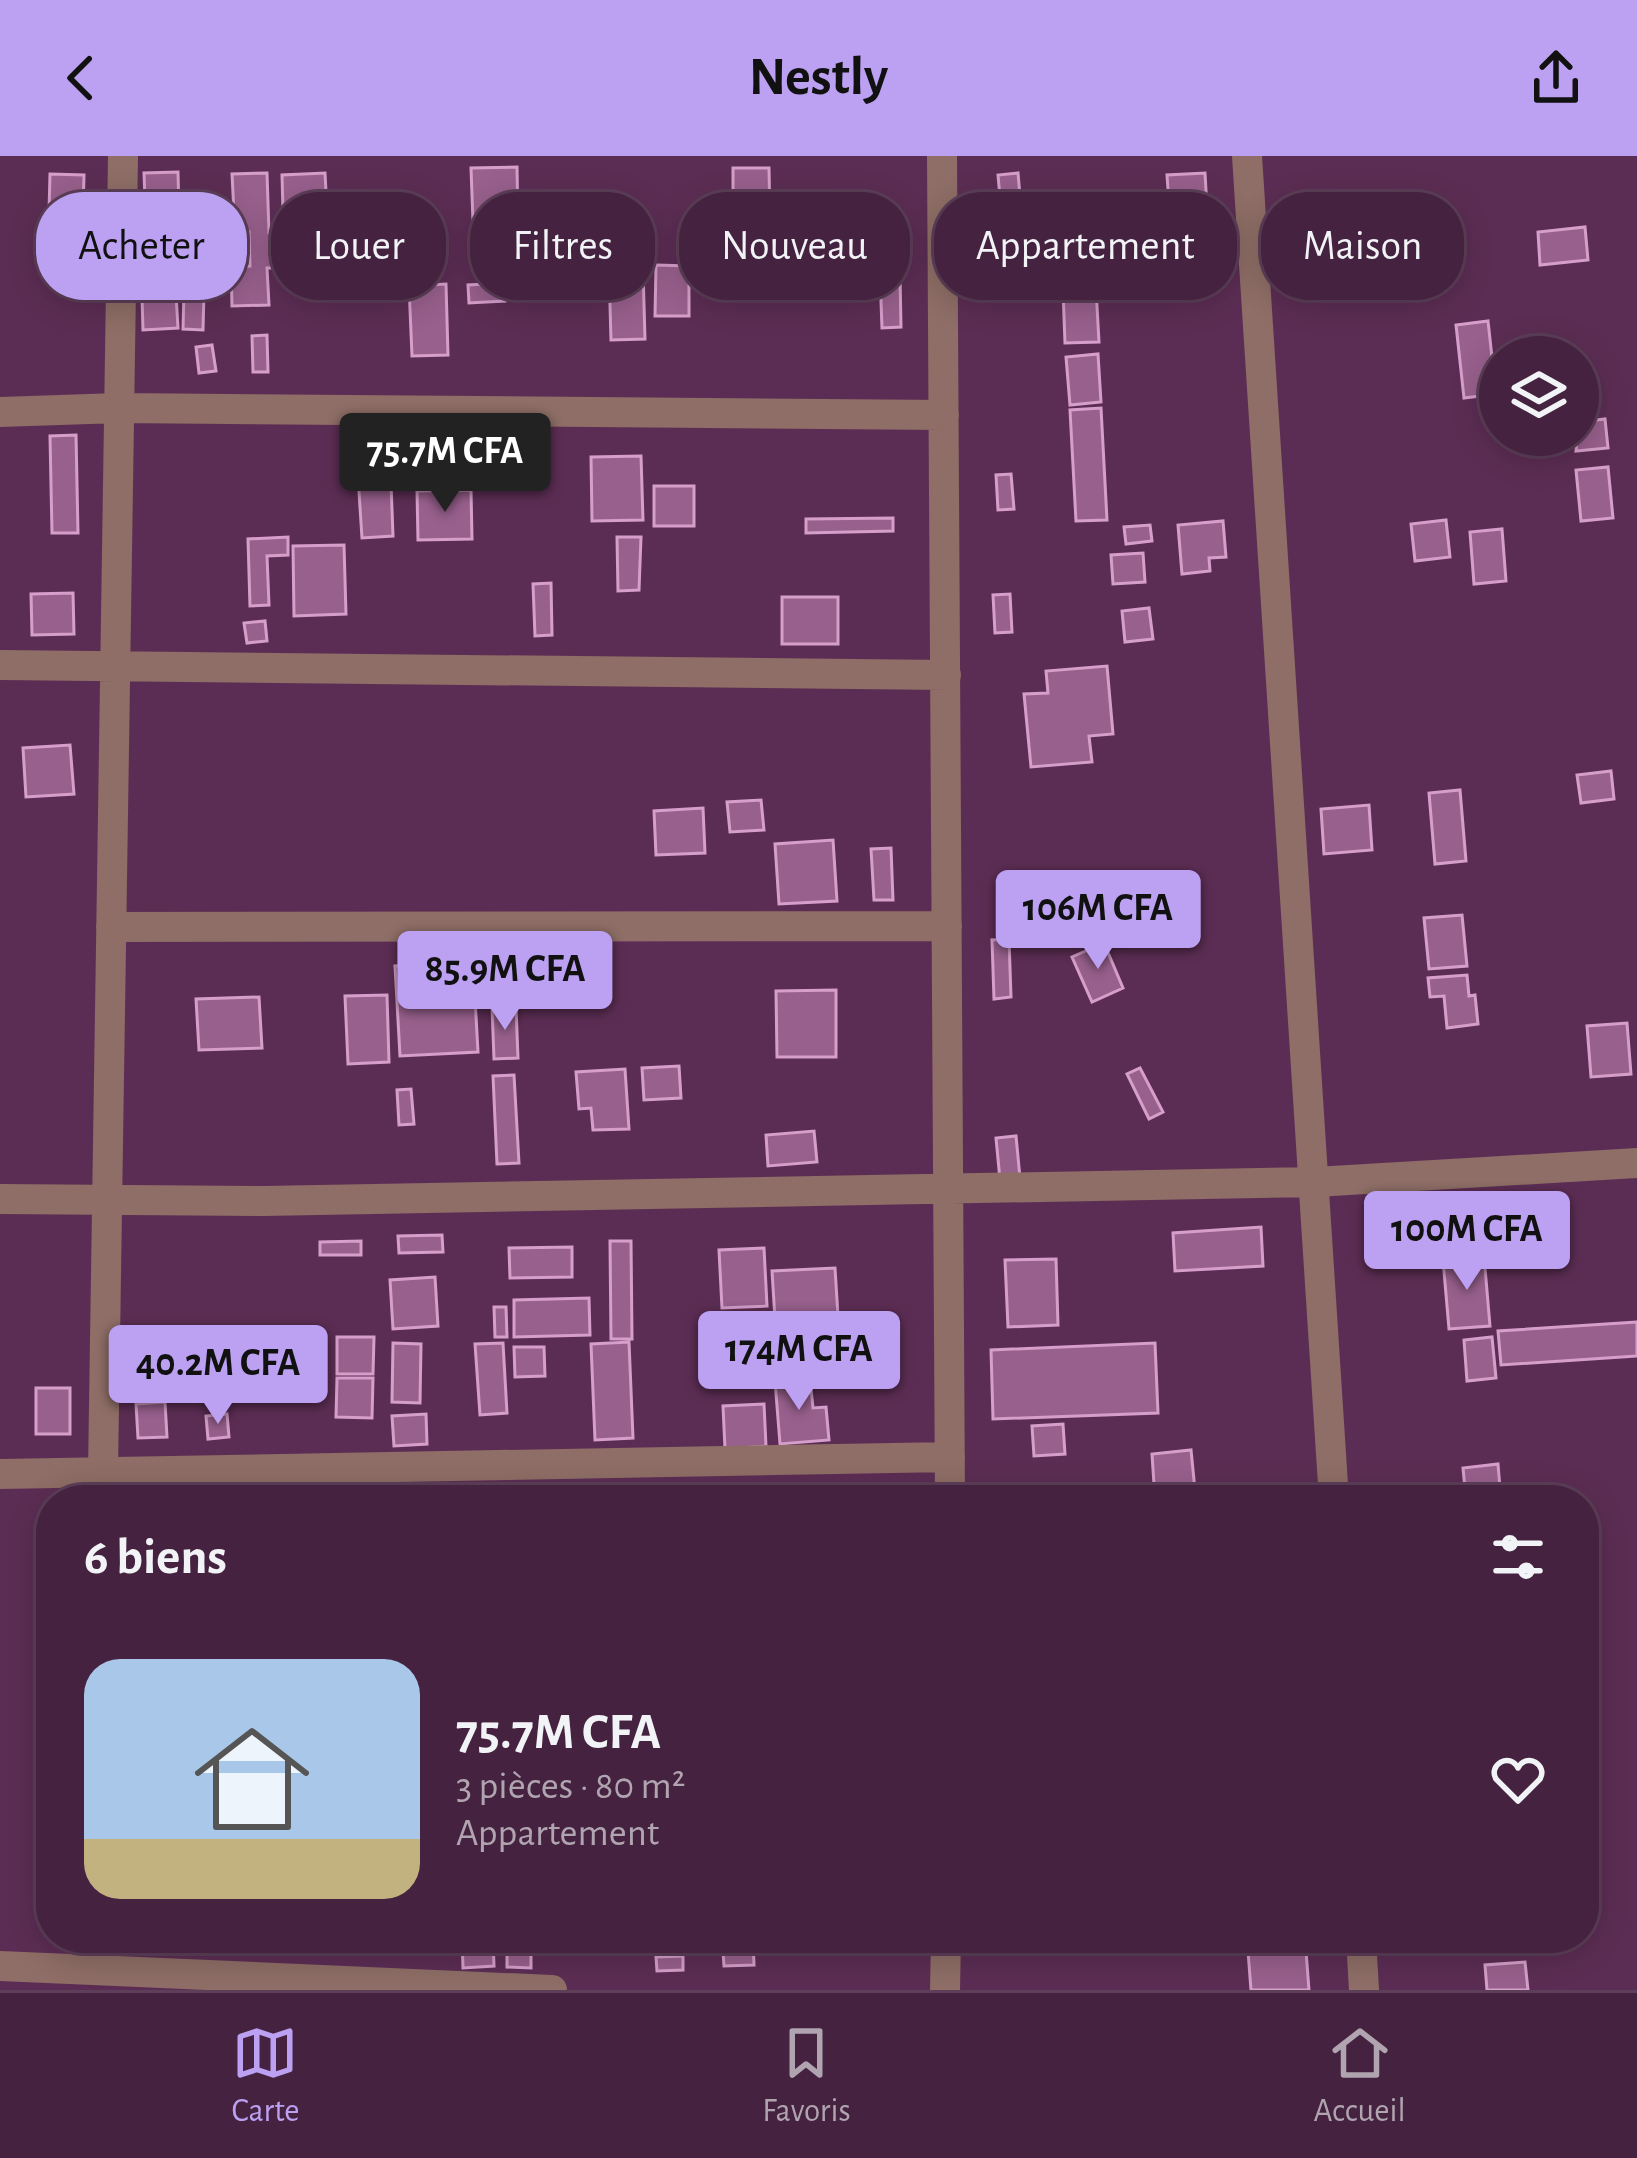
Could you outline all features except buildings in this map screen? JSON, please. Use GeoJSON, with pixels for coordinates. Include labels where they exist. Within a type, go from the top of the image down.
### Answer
{"type":"FeatureCollection","features":[{"type":"Feature","properties":{"kind":"street"},"geometry":{"type":"LineString","coordinates":[[103,1472],[123,156]]}},
{"type":"Feature","properties":{"kind":"street"},"geometry":{"type":"LineString","coordinates":[[942,156],[950,1485]]}},
{"type":"Feature","properties":{"kind":"street"},"geometry":{"type":"LineString","coordinates":[[1247,156],[1333,1485]]}},
{"type":"Feature","properties":{"kind":"street"},"geometry":{"type":"LineString","coordinates":[[0,412],[119,408],[944,415]]}},
{"type":"Feature","properties":{"kind":"street"},"geometry":{"type":"LineString","coordinates":[[0,665],[946,676]]}},
{"type":"Feature","properties":{"kind":"street"},"geometry":{"type":"LineString","coordinates":[[111,927],[947,926]]}},
{"type":"Feature","properties":{"kind":"street"},"geometry":{"type":"LineString","coordinates":[[0,1198],[264,1201],[1315,1182],[1637,1163]]}},
{"type":"Feature","properties":{"kind":"street"},"geometry":{"type":"LineString","coordinates":[[0,1474],[950,1457]]}},
{"type":"Feature","properties":{"kind":"street"},"geometry":{"type":"LineString","coordinates":[[945,1990],[946,1953]]}},
{"type":"Feature","properties":{"kind":"street"},"geometry":{"type":"LineString","coordinates":[[1362,1953],[1364,1990]]}},
{"type":"Feature","properties":{"kind":"street"},"geometry":{"type":"LineString","coordinates":[[0,1966],[552,1990]]}}]}
